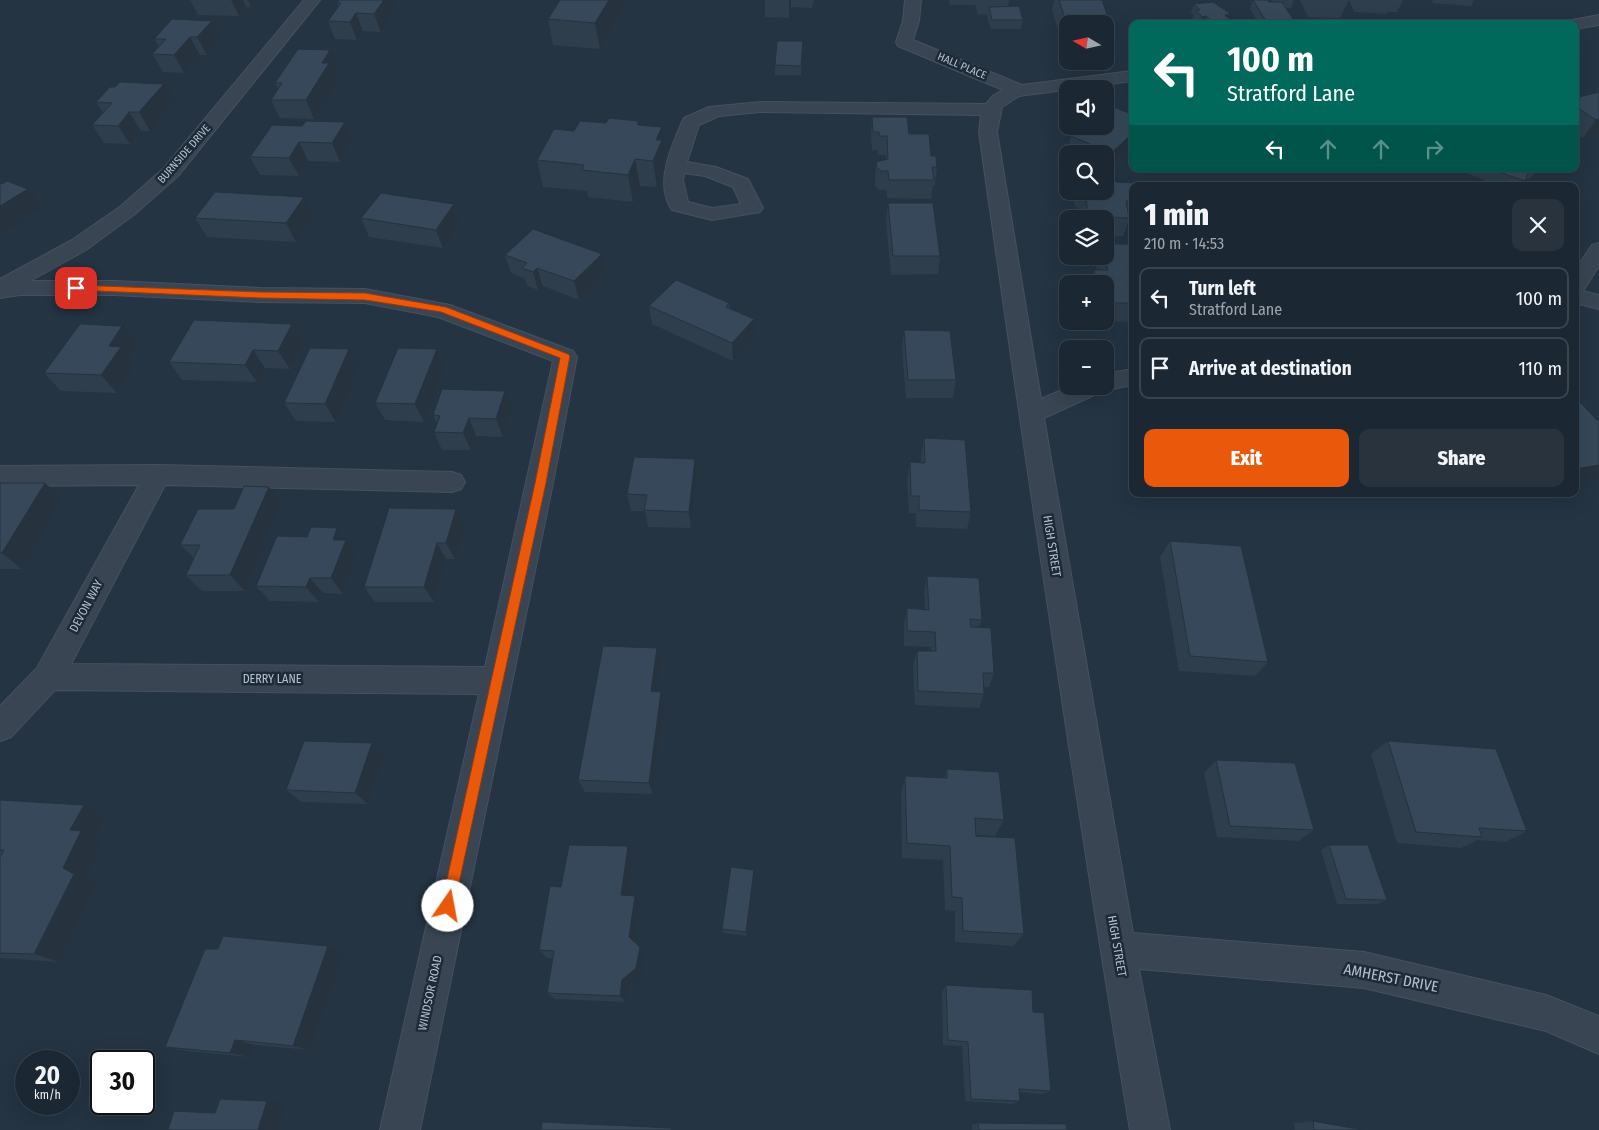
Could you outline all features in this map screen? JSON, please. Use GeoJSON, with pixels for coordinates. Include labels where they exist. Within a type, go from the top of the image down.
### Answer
{"type":"FeatureCollection","features":[{"type":"Feature","properties":{"kind":"street","name":"BURNSIDE DRIVE"},"geometry":{"type":"LineString","coordinates":[[0,290],[79,245],[128,210],[170,172],[312,0]]}},
{"type":"Feature","properties":{"kind":"street","name":"HALL PLACE"},"geometry":{"type":"LineString","coordinates":[[913,0],[911,21],[904,42],[1019,90]]}},
{"type":"Feature","properties":{"kind":"street"},"geometry":{"type":"LineString","coordinates":[[1579,23],[1599,20]]}},
{"type":"Feature","properties":{"kind":"street"},"geometry":{"type":"LineString","coordinates":[[676,166],[691,122],[715,111],[760,107],[989,110],[997,100],[1014,91],[1129,76]]}},
{"type":"Feature","properties":{"kind":"street","name":"HIGH STREET"},"geometry":{"type":"LineString","coordinates":[[989,110],[988,132],[1031,414],[1117,949],[1150,1130]]}},
{"type":"Feature","properties":{"kind":"street"},"geometry":{"type":"LineString","coordinates":[[1579,280],[1599,250]]}},
{"type":"Feature","properties":{"kind":"street","name":"WINDSOR ROAD"},"geometry":{"type":"LineString","coordinates":[[0,290],[20,288],[114,288],[260,295],[365,296],[442,310],[565,356],[540,483],[400,1130]]}},
{"type":"Feature","properties":{"kind":"street"},"geometry":{"type":"LineString","coordinates":[[1579,297],[1599,302]]}},
{"type":"Feature","properties":{"kind":"street"},"geometry":{"type":"LineString","coordinates":[[1114,381],[1129,378]]}},
{"type":"Feature","properties":{"kind":"street"},"geometry":{"type":"LineString","coordinates":[[1031,414],[1074,395]]}},
{"type":"Feature","properties":{"kind":"street"},"geometry":{"type":"LineString","coordinates":[[0,476],[158,475],[452,482]]}},
{"type":"Feature","properties":{"kind":"street","name":"DEVON WAY"},"geometry":{"type":"LineString","coordinates":[[0,726],[48,677],[158,475]]}},
{"type":"Feature","properties":{"kind":"street","name":"DERRY LANE"},"geometry":{"type":"LineString","coordinates":[[48,677],[496,681]]}},
{"type":"Feature","properties":{"kind":"street","name":"AMHERST DRIVE"},"geometry":{"type":"LineString","coordinates":[[1117,949],[1364,970],[1546,1014],[1599,1035]]}},
{"type":"Feature","properties":{"kind":"building"},"geometry":{"type":"Polygon","coordinates":[[[339,0],[384,0],[374,14],[356,13],[350,22],[328,21],[341,3],[337,3],[339,0]]]}},
{"type":"Feature","properties":{"kind":"building"},"geometry":{"type":"Polygon","coordinates":[[[560,0],[609,0],[595,23],[548,19],[560,0]]]}},
{"type":"Feature","properties":{"kind":"building"},"geometry":{"type":"Polygon","coordinates":[[[1059,0],[1102,0],[1107,15],[1064,15],[1059,0]]]}},
{"type":"Feature","properties":{"kind":"building"},"geometry":{"type":"Polygon","coordinates":[[[1253,0],[1282,2],[1293,20],[1266,20],[1253,0]]]}},
{"type":"Feature","properties":{"kind":"building"},"geometry":{"type":"Polygon","coordinates":[[[1213,2],[1231,14],[1225,15],[1231,20],[1210,20],[1206,16],[1202,17],[1196,10],[1200,10],[1194,4],[1213,2]]]}},
{"type":"Feature","properties":{"kind":"building"},"geometry":{"type":"Polygon","coordinates":[[[1019,6],[1023,20],[992,20],[989,7],[1019,6]]]}},
{"type":"Feature","properties":{"kind":"building"},"geometry":{"type":"Polygon","coordinates":[[[172,19],[212,21],[197,37],[190,37],[174,55],[152,54],[166,39],[154,39],[172,19]]]}},
{"type":"Feature","properties":{"kind":"building"},"geometry":{"type":"Polygon","coordinates":[[[777,41],[803,41],[801,66],[775,65],[777,41]]]}},
{"type":"Feature","properties":{"kind":"building"},"geometry":{"type":"Polygon","coordinates":[[[298,49],[330,50],[322,63],[329,63],[306,100],[271,100],[282,83],[275,83],[298,49]]]}},
{"type":"Feature","properties":{"kind":"building"},"geometry":{"type":"Polygon","coordinates":[[[120,82],[164,84],[139,112],[129,112],[118,126],[92,125],[112,103],[96,102],[110,87],[115,87],[120,82]]]}},
{"type":"Feature","properties":{"kind":"building"},"geometry":{"type":"Polygon","coordinates":[[[1599,92],[1599,119],[1596,120],[1579,109],[1579,97],[1599,92]]]}},
{"type":"Feature","properties":{"kind":"building"},"geometry":{"type":"Polygon","coordinates":[[[1114,107],[1129,113],[1129,137],[1114,150],[1114,145],[1092,145],[1071,136],[1114,135],[1114,107]]]}},
{"type":"Feature","properties":{"kind":"building"},"geometry":{"type":"Polygon","coordinates":[[[872,117],[907,117],[909,134],[929,134],[931,156],[936,156],[937,167],[932,167],[934,180],[889,180],[888,171],[881,171],[877,168],[876,162],[888,159],[887,136],[879,136],[879,132],[873,132],[872,117]]]}},
{"type":"Feature","properties":{"kind":"building"},"geometry":{"type":"Polygon","coordinates":[[[609,118],[638,121],[638,125],[662,127],[656,140],[662,140],[653,161],[635,159],[628,175],[582,170],[584,165],[537,160],[554,129],[574,131],[580,121],[606,123],[609,118]]]}},
{"type":"Feature","properties":{"kind":"building"},"geometry":{"type":"Polygon","coordinates":[[[306,121],[345,122],[332,143],[299,142],[289,158],[250,157],[272,125],[302,126],[306,121]]]}},
{"type":"Feature","properties":{"kind":"building"},"geometry":{"type":"Polygon","coordinates":[[[1499,172],[1529,172],[1525,181],[1499,172]]]}},
{"type":"Feature","properties":{"kind":"building"},"geometry":{"type":"Polygon","coordinates":[[[1114,174],[1116,182],[1129,183],[1129,201],[1126,201],[1129,218],[1114,217],[1114,210],[1088,210],[1086,201],[1114,200],[1114,174]]]}},
{"type":"Feature","properties":{"kind":"building"},"geometry":{"type":"Polygon","coordinates":[[[7,181],[28,189],[0,206],[0,183],[2,184],[7,181]]]}},
{"type":"Feature","properties":{"kind":"building"},"geometry":{"type":"Polygon","coordinates":[[[215,192],[304,197],[286,223],[195,218],[215,192]]]}},
{"type":"Feature","properties":{"kind":"building"},"geometry":{"type":"Polygon","coordinates":[[[381,193],[454,204],[436,230],[361,218],[381,193]]]}},
{"type":"Feature","properties":{"kind":"building"},"geometry":{"type":"Polygon","coordinates":[[[888,203],[933,203],[940,256],[893,256],[888,203]]]}},
{"type":"Feature","properties":{"kind":"building"},"geometry":{"type":"Polygon","coordinates":[[[533,229],[602,254],[574,281],[537,268],[533,272],[522,268],[527,263],[505,255],[533,229]]]}},
{"type":"Feature","properties":{"kind":"building"},"geometry":{"type":"Polygon","coordinates":[[[1114,244],[1129,244],[1129,303],[1114,303],[1114,275],[1095,275],[1094,270],[1108,270],[1107,265],[1114,265],[1114,244]]]}},
{"type":"Feature","properties":{"kind":"building"},"geometry":{"type":"Polygon","coordinates":[[[676,280],[729,303],[726,307],[754,319],[732,343],[649,306],[676,280]]]}},
{"type":"Feature","properties":{"kind":"building"},"geometry":{"type":"Polygon","coordinates":[[[194,320],[292,324],[278,351],[253,350],[245,365],[169,362],[194,320]]]}},
{"type":"Feature","properties":{"kind":"building"},"geometry":{"type":"Polygon","coordinates":[[[80,324],[122,326],[109,346],[121,347],[101,375],[44,373],[80,324]]]}},
{"type":"Feature","properties":{"kind":"building"},"geometry":{"type":"Polygon","coordinates":[[[904,330],[950,331],[956,380],[908,380],[904,330]]]}},
{"type":"Feature","properties":{"kind":"building"},"geometry":{"type":"Polygon","coordinates":[[[310,348],[349,349],[325,404],[284,403],[310,348]]]}},
{"type":"Feature","properties":{"kind":"building"},"geometry":{"type":"Polygon","coordinates":[[[398,348],[437,349],[415,404],[375,403],[398,348]]]}},
{"type":"Feature","properties":{"kind":"building"},"geometry":{"type":"Polygon","coordinates":[[[442,389],[505,391],[496,419],[469,418],[463,433],[434,432],[440,416],[433,415],[442,389]]]}},
{"type":"Feature","properties":{"kind":"building"},"geometry":{"type":"Polygon","coordinates":[[[1579,401],[1599,422],[1599,465],[1579,468],[1579,401]]]}},
{"type":"Feature","properties":{"kind":"building"},"geometry":{"type":"Polygon","coordinates":[[[924,438],[965,440],[971,512],[919,510],[919,496],[911,496],[910,462],[925,463],[924,438]]]}},
{"type":"Feature","properties":{"kind":"building"},"geometry":{"type":"Polygon","coordinates":[[[634,457],[695,459],[689,512],[644,510],[647,495],[627,494],[634,457]]]}},
{"type":"Feature","properties":{"kind":"building"},"geometry":{"type":"Polygon","coordinates":[[[0,483],[45,483],[2,553],[0,553],[0,483]]]}},
{"type":"Feature","properties":{"kind":"building"},"geometry":{"type":"Polygon","coordinates":[[[244,486],[269,487],[230,575],[186,575],[200,545],[180,545],[198,509],[234,509],[244,486]]]}},
{"type":"Feature","properties":{"kind":"building"},"geometry":{"type":"Polygon","coordinates":[[[389,508],[456,509],[446,543],[437,543],[424,587],[364,587],[389,508]]]}},
{"type":"Feature","properties":{"kind":"building"},"geometry":{"type":"Polygon","coordinates":[[[311,527],[337,528],[333,540],[346,540],[331,578],[310,578],[306,587],[256,586],[277,536],[307,537],[311,527]]]}},
{"type":"Feature","properties":{"kind":"building"},"geometry":{"type":"Polygon","coordinates":[[[1170,541],[1241,546],[1268,662],[1190,656],[1170,541]]]}},
{"type":"Feature","properties":{"kind":"building"},"geometry":{"type":"Polygon","coordinates":[[[927,576],[979,578],[982,620],[970,619],[971,627],[991,628],[994,673],[983,673],[984,694],[918,691],[917,651],[936,651],[935,632],[907,631],[907,608],[929,610],[927,576]]]}},
{"type":"Feature","properties":{"kind":"building"},"geometry":{"type":"Polygon","coordinates":[[[603,646],[657,648],[651,691],[661,692],[649,783],[578,780],[603,646]]]}},
{"type":"Feature","properties":{"kind":"building"},"geometry":{"type":"Polygon","coordinates":[[[304,741],[372,743],[355,793],[286,790],[304,741]]]}},
{"type":"Feature","properties":{"kind":"building"},"geometry":{"type":"Polygon","coordinates":[[[1388,741],[1496,749],[1527,831],[1479,828],[1482,837],[1416,832],[1388,741]]]}},
{"type":"Feature","properties":{"kind":"building"},"geometry":{"type":"Polygon","coordinates":[[[1216,760],[1295,763],[1314,830],[1230,826],[1216,760]]]}},
{"type":"Feature","properties":{"kind":"building"},"geometry":{"type":"Polygon","coordinates":[[[947,769],[999,772],[1004,820],[975,818],[976,836],[1015,838],[1024,934],[963,931],[962,898],[952,897],[950,846],[907,843],[905,776],[947,778],[947,769]]]}},
{"type":"Feature","properties":{"kind":"building"},"geometry":{"type":"Polygon","coordinates":[[[0,800],[84,805],[70,830],[81,831],[63,868],[74,874],[34,954],[0,953],[0,857],[4,850],[0,850],[0,800]]]}},
{"type":"Feature","properties":{"kind":"building"},"geometry":{"type":"Polygon","coordinates":[[[569,845],[628,846],[621,895],[635,896],[629,937],[640,947],[636,968],[622,980],[620,996],[547,993],[554,951],[539,950],[550,886],[561,887],[569,845]]]}},
{"type":"Feature","properties":{"kind":"building"},"geometry":{"type":"Polygon","coordinates":[[[1329,845],[1368,845],[1387,900],[1346,899],[1329,845]]]}},
{"type":"Feature","properties":{"kind":"building"},"geometry":{"type":"Polygon","coordinates":[[[731,867],[754,870],[746,932],[722,929],[731,867]]]}},
{"type":"Feature","properties":{"kind":"building"},"geometry":{"type":"Polygon","coordinates":[[[223,936],[328,946],[293,1046],[235,1040],[230,1053],[165,1047],[205,949],[218,949],[223,936]]]}},
{"type":"Feature","properties":{"kind":"building"},"geometry":{"type":"Polygon","coordinates":[[[946,985],[1032,990],[1033,1012],[1044,1013],[1051,1091],[1019,1089],[1020,1101],[971,1099],[968,1042],[948,1040],[946,985]]]}},
{"type":"Feature","properties":{"kind":"building"},"geometry":{"type":"Polygon","coordinates":[[[220,1099],[267,1101],[258,1130],[168,1130],[174,1111],[215,1113],[220,1099]]]}},
{"type":"Feature","properties":{"kind":"building"},"geometry":{"type":"Polygon","coordinates":[[[1313,1121],[1363,1130],[1314,1130],[1313,1121]]]}},
{"type":"Feature","properties":{"kind":"building"},"geometry":{"type":"Polygon","coordinates":[[[542,1122],[672,1128],[671,1130],[541,1130],[542,1122]]]}},
{"type":"Feature","properties":{"kind":"building"},"geometry":{"type":"Polygon","coordinates":[[[978,1123],[1066,1124],[1067,1130],[979,1130],[978,1123]]]}},
{"type":"Feature","properties":{"kind":"route"},"geometry":{"type":"LineString","coordinates":[[76,288],[260,295],[365,296],[442,310],[565,356],[540,483],[448,906]]}}]}
